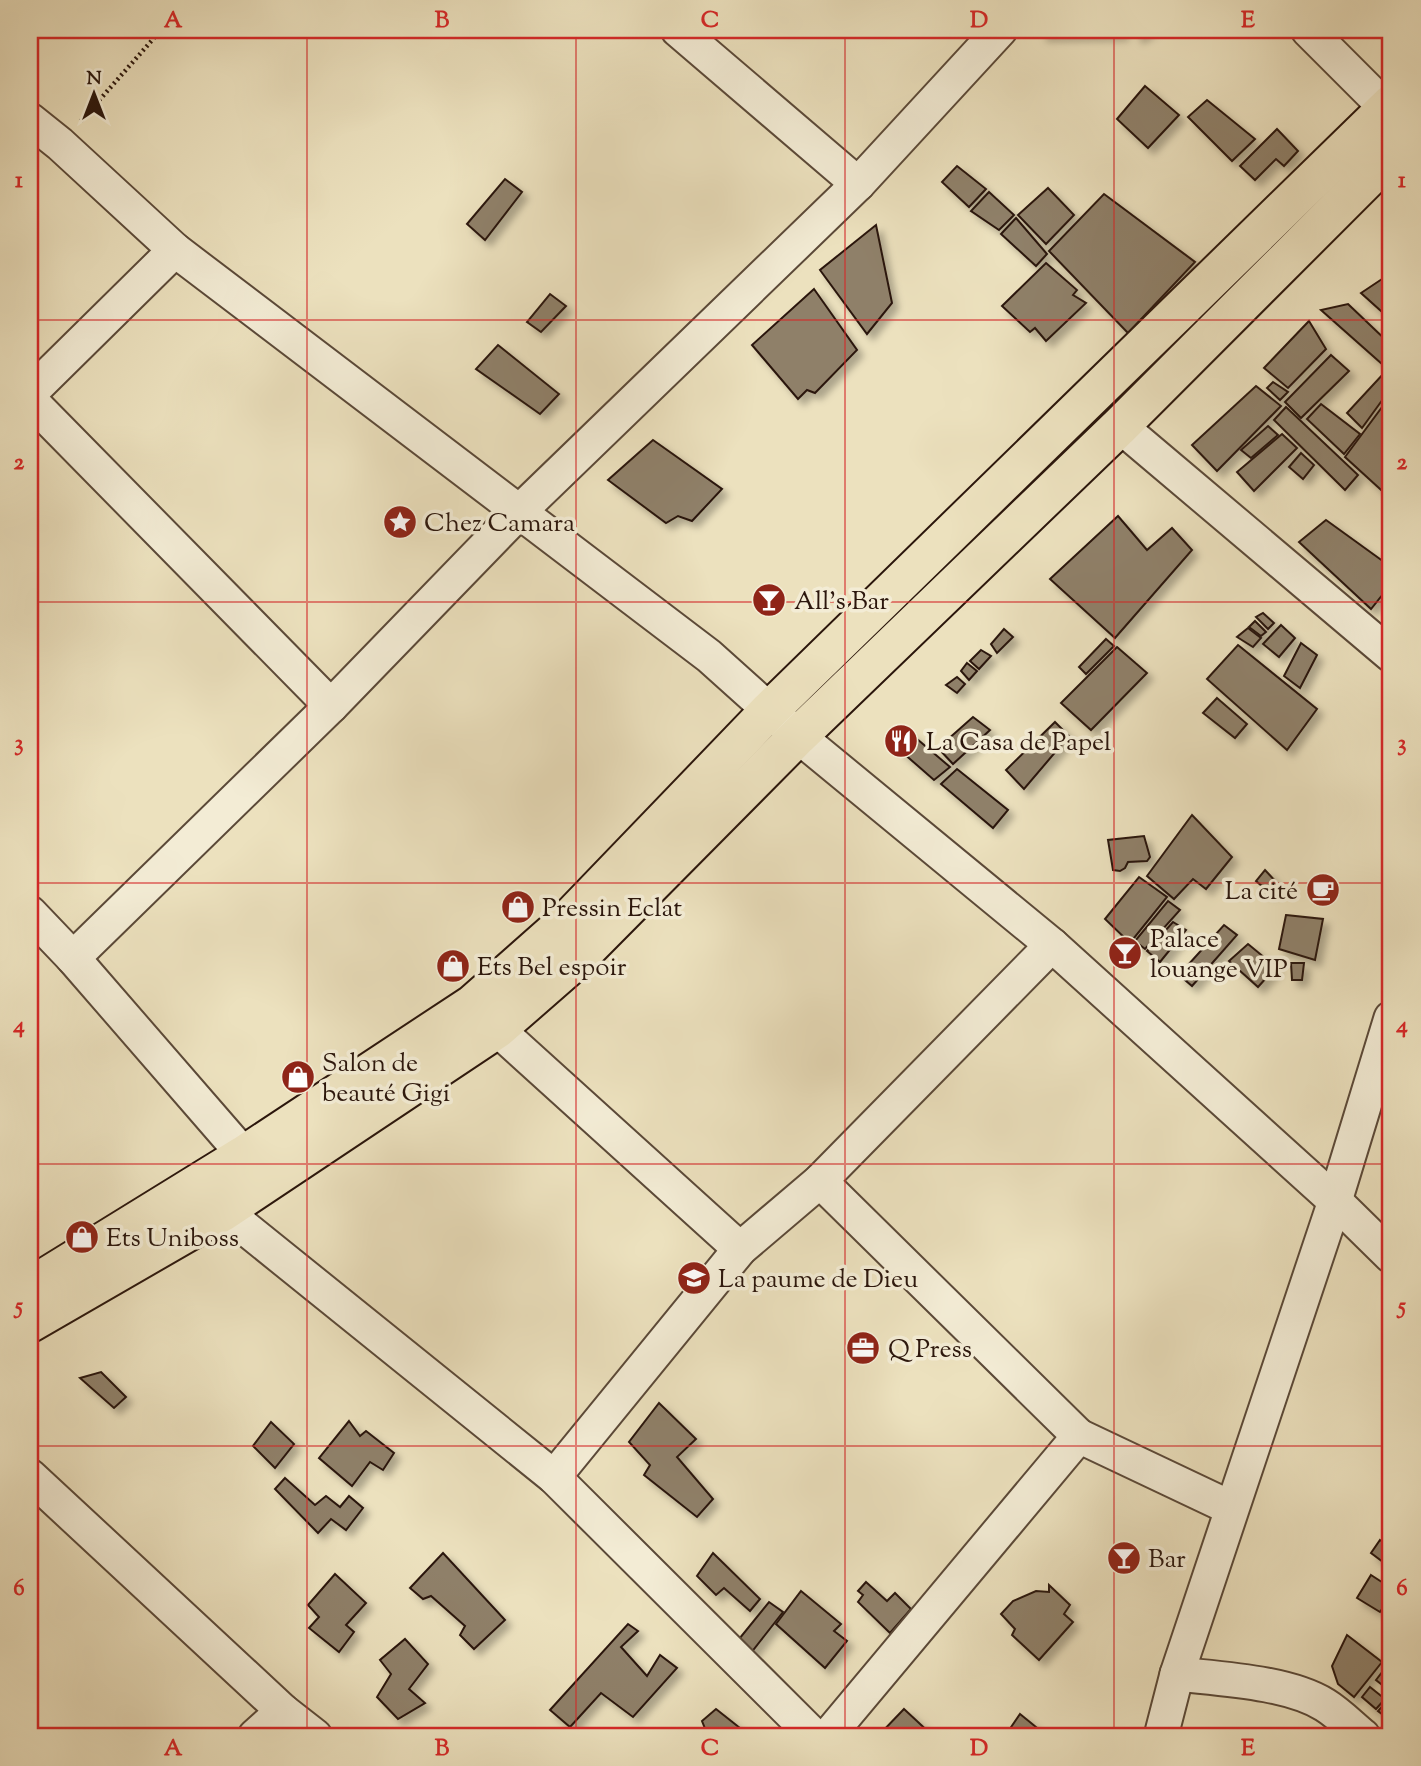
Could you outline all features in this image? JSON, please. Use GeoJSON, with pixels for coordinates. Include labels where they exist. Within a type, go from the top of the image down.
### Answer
{"type":"FeatureCollection","features":[{"type":"Feature","properties":{"kind":"main road"},"geometry":{"type":"LineString","coordinates":[[30,1287],[244,1155],[473,1004],[568,920],[770,710],[1389,106]]}},
{"type":"Feature","properties":{"kind":"main road"},"geometry":{"type":"LineString","coordinates":[[30,1323],[225,1210],[497,1029],[576,960],[798,736],[1120,426],[1391,155]]}},
{"type":"Feature","properties":{"kind":"street"},"geometry":{"type":"LineString","coordinates":[[678,30],[858,184]]}},
{"type":"Feature","properties":{"kind":"street"},"geometry":{"type":"LineString","coordinates":[[73,958],[331,706],[520,511],[858,184],[1000,30]]}},
{"type":"Feature","properties":{"kind":"street"},"geometry":{"type":"LineString","coordinates":[[1308,30],[1389,106]]}},
{"type":"Feature","properties":{"kind":"street"},"geometry":{"type":"LineString","coordinates":[[30,120],[176,250],[709,656],[798,736],[1052,945],[1335,1201],[1391,1256]]}},
{"type":"Feature","properties":{"kind":"street"},"geometry":{"type":"LineString","coordinates":[[30,393],[176,250]]}},
{"type":"Feature","properties":{"kind":"street"},"geometry":{"type":"LineString","coordinates":[[30,400],[331,706]]}},
{"type":"Feature","properties":{"kind":"street"},"geometry":{"type":"LineString","coordinates":[[1120,426],[1391,655]]}},
{"type":"Feature","properties":{"kind":"street"},"geometry":{"type":"LineString","coordinates":[[30,913],[73,958],[244,1155]]}},
{"type":"Feature","properties":{"kind":"street"},"geometry":{"type":"LineString","coordinates":[[554,1476],[740,1249],[820,1181],[1052,945]]}},
{"type":"Feature","properties":{"kind":"street"},"geometry":{"type":"LineString","coordinates":[[1161,1736],[1177,1674],[1335,1201],[1391,1018]]}},
{"type":"Feature","properties":{"kind":"street"},"geometry":{"type":"LineString","coordinates":[[497,1029],[740,1249]]}},
{"type":"Feature","properties":{"kind":"street"},"geometry":{"type":"LineString","coordinates":[[820,1181],[1079,1436],[1231,1508]]}},
{"type":"Feature","properties":{"kind":"street"},"geometry":{"type":"LineString","coordinates":[[225,1210],[554,1476],[814,1736]]}},
{"type":"Feature","properties":{"kind":"street"},"geometry":{"type":"LineString","coordinates":[[828,1736],[1079,1436]]}},
{"type":"Feature","properties":{"kind":"street"},"geometry":{"type":"LineString","coordinates":[[30,1476],[283,1711],[315,1736]]}},
{"type":"Feature","properties":{"kind":"street"},"geometry":{"type":"LineString","coordinates":[[1177,1674],[1244,1681],[1300,1694],[1325,1705],[1363,1736]]}},
{"type":"Feature","properties":{"kind":"street"},"geometry":{"type":"LineString","coordinates":[[255,1736],[283,1711]]}},
{"type":"Feature","properties":{"kind":"path"},"geometry":{"type":"LineString","coordinates":[[60,145],[161,30]]}},
{"type":"Feature","properties":{"kind":"building"},"geometry":{"type":"Polygon","coordinates":[[[1041,30],[1122,30],[1122,34],[1041,35],[1041,30]]]}},
{"type":"Feature","properties":{"kind":"building"},"geometry":{"type":"Polygon","coordinates":[[[1134,30],[1149,30],[1137,37],[1134,30]]]}},
{"type":"Feature","properties":{"kind":"building"},"geometry":{"type":"Polygon","coordinates":[[[1145,86],[1179,115],[1148,148],[1117,119],[1145,86]]]}},
{"type":"Feature","properties":{"kind":"building"},"geometry":{"type":"Polygon","coordinates":[[[1207,100],[1255,139],[1232,161],[1188,117],[1207,100]]]}},
{"type":"Feature","properties":{"kind":"building"},"geometry":{"type":"Polygon","coordinates":[[[1277,129],[1298,151],[1284,166],[1276,159],[1255,180],[1240,166],[1277,129]]]}},
{"type":"Feature","properties":{"kind":"building"},"geometry":{"type":"Polygon","coordinates":[[[957,166],[986,189],[969,207],[942,182],[957,166]]]}},
{"type":"Feature","properties":{"kind":"building"},"geometry":{"type":"Polygon","coordinates":[[[505,179],[522,192],[485,240],[467,224],[505,179]]]}},
{"type":"Feature","properties":{"kind":"building"},"geometry":{"type":"Polygon","coordinates":[[[1048,188],[1074,215],[1046,244],[1018,215],[1048,188]]]}},
{"type":"Feature","properties":{"kind":"building"},"geometry":{"type":"Polygon","coordinates":[[[989,192],[1014,215],[999,230],[971,211],[989,192]]]}},
{"type":"Feature","properties":{"kind":"building"},"geometry":{"type":"Polygon","coordinates":[[[1104,194],[1195,262],[1128,333],[1049,251],[1104,194]]]}},
{"type":"Feature","properties":{"kind":"building"},"geometry":{"type":"Polygon","coordinates":[[[1016,218],[1047,254],[1036,266],[1001,234],[1016,218]]]}},
{"type":"Feature","properties":{"kind":"building"},"geometry":{"type":"Polygon","coordinates":[[[876,225],[892,303],[867,334],[820,270],[876,225]]]}},
{"type":"Feature","properties":{"kind":"building"},"geometry":{"type":"Polygon","coordinates":[[[1391,240],[1391,256],[1384,248],[1391,240]]]}},
{"type":"Feature","properties":{"kind":"building"},"geometry":{"type":"Polygon","coordinates":[[[1046,263],[1077,290],[1073,295],[1086,303],[1046,341],[1035,328],[1030,332],[1002,306],[1046,263]]]}},
{"type":"Feature","properties":{"kind":"building"},"geometry":{"type":"Polygon","coordinates":[[[1391,273],[1391,320],[1361,293],[1391,273]]]}},
{"type":"Feature","properties":{"kind":"building"},"geometry":{"type":"Polygon","coordinates":[[[814,289],[857,350],[815,393],[807,390],[798,399],[752,345],[814,289]]]}},
{"type":"Feature","properties":{"kind":"building"},"geometry":{"type":"Polygon","coordinates":[[[550,294],[566,306],[541,332],[527,322],[550,294]]]}},
{"type":"Feature","properties":{"kind":"building"},"geometry":{"type":"Polygon","coordinates":[[[1348,304],[1391,345],[1391,372],[1321,310],[1348,304]]]}},
{"type":"Feature","properties":{"kind":"building"},"geometry":{"type":"Polygon","coordinates":[[[1309,321],[1326,349],[1288,388],[1264,368],[1309,321]]]}},
{"type":"Feature","properties":{"kind":"building"},"geometry":{"type":"Polygon","coordinates":[[[498,345],[559,394],[540,414],[476,369],[498,345]]]}},
{"type":"Feature","properties":{"kind":"building"},"geometry":{"type":"Polygon","coordinates":[[[1331,355],[1349,371],[1301,418],[1285,402],[1331,355]]]}},
{"type":"Feature","properties":{"kind":"building"},"geometry":{"type":"Polygon","coordinates":[[[1385,372],[1391,378],[1391,388],[1362,428],[1347,413],[1385,372]]]}},
{"type":"Feature","properties":{"kind":"building"},"geometry":{"type":"Polygon","coordinates":[[[1273,382],[1288,392],[1280,400],[1267,388],[1273,382]]]}},
{"type":"Feature","properties":{"kind":"building"},"geometry":{"type":"Polygon","coordinates":[[[1256,386],[1281,406],[1217,471],[1192,445],[1256,386]]]}},
{"type":"Feature","properties":{"kind":"building"},"geometry":{"type":"Polygon","coordinates":[[[1391,395],[1391,499],[1345,457],[1391,395]]]}},
{"type":"Feature","properties":{"kind":"building"},"geometry":{"type":"Polygon","coordinates":[[[1321,404],[1360,434],[1344,454],[1307,419],[1321,404]]]}},
{"type":"Feature","properties":{"kind":"building"},"geometry":{"type":"Polygon","coordinates":[[[1286,407],[1358,475],[1345,490],[1274,420],[1286,407]]]}},
{"type":"Feature","properties":{"kind":"building"},"geometry":{"type":"Polygon","coordinates":[[[1268,426],[1278,435],[1251,458],[1241,450],[1268,426]]]}},
{"type":"Feature","properties":{"kind":"building"},"geometry":{"type":"Polygon","coordinates":[[[1282,434],[1297,448],[1254,491],[1237,472],[1282,434]]]}},
{"type":"Feature","properties":{"kind":"building"},"geometry":{"type":"Polygon","coordinates":[[[653,440],[722,489],[692,521],[678,516],[666,523],[608,480],[653,440]]]}},
{"type":"Feature","properties":{"kind":"building"},"geometry":{"type":"Polygon","coordinates":[[[1301,453],[1314,465],[1303,479],[1289,467],[1301,453]]]}},
{"type":"Feature","properties":{"kind":"building"},"geometry":{"type":"Polygon","coordinates":[[[1118,516],[1147,550],[1172,528],[1192,550],[1115,638],[1050,579],[1118,516]]]}},
{"type":"Feature","properties":{"kind":"building"},"geometry":{"type":"Polygon","coordinates":[[[1326,520],[1391,567],[1391,584],[1371,609],[1299,542],[1326,520]]]}},
{"type":"Feature","properties":{"kind":"building"},"geometry":{"type":"Polygon","coordinates":[[[1263,613],[1274,623],[1268,629],[1256,617],[1263,613]]]}},
{"type":"Feature","properties":{"kind":"building"},"geometry":{"type":"Polygon","coordinates":[[[1255,621],[1266,632],[1261,636],[1249,627],[1255,621]]]}},
{"type":"Feature","properties":{"kind":"building"},"geometry":{"type":"Polygon","coordinates":[[[1281,625],[1295,638],[1279,657],[1263,644],[1281,625]]]}},
{"type":"Feature","properties":{"kind":"building"},"geometry":{"type":"Polygon","coordinates":[[[1248,628],[1261,638],[1253,647],[1237,637],[1248,628]]]}},
{"type":"Feature","properties":{"kind":"building"},"geometry":{"type":"Polygon","coordinates":[[[1004,629],[1013,637],[997,653],[991,644],[1004,629]]]}},
{"type":"Feature","properties":{"kind":"building"},"geometry":{"type":"Polygon","coordinates":[[[1106,639],[1114,646],[1086,674],[1079,667],[1106,639]]]}},
{"type":"Feature","properties":{"kind":"building"},"geometry":{"type":"Polygon","coordinates":[[[1301,643],[1317,655],[1300,688],[1284,676],[1301,643]]]}},
{"type":"Feature","properties":{"kind":"building"},"geometry":{"type":"Polygon","coordinates":[[[1238,645],[1317,709],[1287,750],[1207,679],[1238,645]]]}},
{"type":"Feature","properties":{"kind":"building"},"geometry":{"type":"Polygon","coordinates":[[[1117,647],[1147,673],[1091,730],[1061,703],[1117,647]]]}},
{"type":"Feature","properties":{"kind":"building"},"geometry":{"type":"Polygon","coordinates":[[[981,650],[991,656],[979,669],[970,661],[981,650]]]}},
{"type":"Feature","properties":{"kind":"building"},"geometry":{"type":"Polygon","coordinates":[[[967,663],[977,671],[969,680],[961,671],[967,663]]]}},
{"type":"Feature","properties":{"kind":"building"},"geometry":{"type":"Polygon","coordinates":[[[957,677],[965,684],[957,693],[946,685],[957,677]]]}},
{"type":"Feature","properties":{"kind":"building"},"geometry":{"type":"Polygon","coordinates":[[[1217,698],[1247,724],[1235,738],[1203,713],[1217,698]]]}},
{"type":"Feature","properties":{"kind":"building"},"geometry":{"type":"Polygon","coordinates":[[[973,717],[990,730],[953,764],[938,748],[973,717]]]}},
{"type":"Feature","properties":{"kind":"building"},"geometry":{"type":"Polygon","coordinates":[[[1055,722],[1069,736],[1024,789],[1006,770],[1055,722]]]}},
{"type":"Feature","properties":{"kind":"building"},"geometry":{"type":"Polygon","coordinates":[[[910,733],[950,767],[934,780],[894,745],[910,733]]]}},
{"type":"Feature","properties":{"kind":"building"},"geometry":{"type":"Polygon","coordinates":[[[957,769],[1008,810],[993,828],[941,784],[957,769]]]}},
{"type":"Feature","properties":{"kind":"building"},"geometry":{"type":"Polygon","coordinates":[[[1192,815],[1232,857],[1206,889],[1193,879],[1174,899],[1147,876],[1192,815]]]}},
{"type":"Feature","properties":{"kind":"building"},"geometry":{"type":"Polygon","coordinates":[[[1144,836],[1150,857],[1147,861],[1128,862],[1120,871],[1113,870],[1108,840],[1144,836]]]}},
{"type":"Feature","properties":{"kind":"building"},"geometry":{"type":"Polygon","coordinates":[[[1265,870],[1278,884],[1269,892],[1256,881],[1265,870]]]}},
{"type":"Feature","properties":{"kind":"building"},"geometry":{"type":"Polygon","coordinates":[[[1139,877],[1167,897],[1130,943],[1105,919],[1139,877]]]}},
{"type":"Feature","properties":{"kind":"building"},"geometry":{"type":"Polygon","coordinates":[[[1168,901],[1180,910],[1145,949],[1135,941],[1168,901]]]}},
{"type":"Feature","properties":{"kind":"building"},"geometry":{"type":"Polygon","coordinates":[[[1286,915],[1323,919],[1315,960],[1279,949],[1286,915]]]}},
{"type":"Feature","properties":{"kind":"building"},"geometry":{"type":"Polygon","coordinates":[[[1173,922],[1186,930],[1160,962],[1147,951],[1173,922]]]}},
{"type":"Feature","properties":{"kind":"building"},"geometry":{"type":"Polygon","coordinates":[[[1224,925],[1237,935],[1192,986],[1179,975],[1224,925]]]}},
{"type":"Feature","properties":{"kind":"building"},"geometry":{"type":"Polygon","coordinates":[[[1248,944],[1276,967],[1258,987],[1229,961],[1248,944]]]}},
{"type":"Feature","properties":{"kind":"building"},"geometry":{"type":"Polygon","coordinates":[[[1291,963],[1304,963],[1302,980],[1292,980],[1291,963]]]}},
{"type":"Feature","properties":{"kind":"building"},"geometry":{"type":"Polygon","coordinates":[[[101,1372],[126,1397],[114,1408],[80,1378],[101,1372]]]}},
{"type":"Feature","properties":{"kind":"building"},"geometry":{"type":"Polygon","coordinates":[[[659,1403],[696,1439],[677,1457],[713,1499],[697,1517],[644,1475],[650,1465],[629,1442],[659,1403]]]}},
{"type":"Feature","properties":{"kind":"building"},"geometry":{"type":"Polygon","coordinates":[[[349,1421],[360,1436],[366,1431],[394,1453],[383,1470],[370,1462],[352,1486],[319,1458],[349,1421]]]}},
{"type":"Feature","properties":{"kind":"building"},"geometry":{"type":"Polygon","coordinates":[[[271,1422],[294,1444],[275,1468],[253,1446],[271,1422]]]}},
{"type":"Feature","properties":{"kind":"building"},"geometry":{"type":"Polygon","coordinates":[[[285,1478],[315,1505],[326,1496],[340,1507],[349,1496],[363,1508],[346,1530],[331,1519],[318,1533],[275,1489],[285,1478]]]}},
{"type":"Feature","properties":{"kind":"building"},"geometry":{"type":"Polygon","coordinates":[[[1380,1540],[1391,1548],[1391,1568],[1371,1553],[1380,1540]]]}},
{"type":"Feature","properties":{"kind":"building"},"geometry":{"type":"Polygon","coordinates":[[[443,1553],[505,1620],[474,1649],[460,1635],[465,1626],[431,1596],[423,1599],[410,1588],[443,1553]]]}},
{"type":"Feature","properties":{"kind":"building"},"geometry":{"type":"Polygon","coordinates":[[[713,1553],[760,1599],[750,1611],[724,1588],[716,1595],[697,1576],[713,1553]]]}},
{"type":"Feature","properties":{"kind":"building"},"geometry":{"type":"Polygon","coordinates":[[[335,1574],[366,1603],[346,1625],[354,1632],[339,1652],[309,1628],[319,1617],[308,1605],[335,1574]]]}},
{"type":"Feature","properties":{"kind":"building"},"geometry":{"type":"Polygon","coordinates":[[[1371,1575],[1391,1588],[1391,1595],[1380,1612],[1357,1598],[1371,1575]]]}},
{"type":"Feature","properties":{"kind":"building"},"geometry":{"type":"Polygon","coordinates":[[[866,1582],[887,1601],[895,1593],[911,1609],[890,1633],[858,1602],[863,1595],[858,1591],[866,1582]]]}},
{"type":"Feature","properties":{"kind":"building"},"geometry":{"type":"Polygon","coordinates":[[[1049,1585],[1070,1605],[1064,1614],[1073,1622],[1039,1660],[1012,1635],[1015,1629],[1001,1614],[1013,1601],[1036,1591],[1049,1592],[1049,1585]]]}},
{"type":"Feature","properties":{"kind":"building"},"geometry":{"type":"Polygon","coordinates":[[[801,1591],[841,1624],[834,1631],[847,1641],[825,1668],[776,1624],[801,1591]]]}},
{"type":"Feature","properties":{"kind":"building"},"geometry":{"type":"Polygon","coordinates":[[[769,1602],[783,1612],[747,1658],[735,1644],[769,1602]]]}},
{"type":"Feature","properties":{"kind":"building"},"geometry":{"type":"Polygon","coordinates":[[[628,1624],[638,1631],[621,1647],[647,1676],[660,1655],[677,1668],[633,1717],[601,1693],[570,1727],[550,1710],[628,1624]]]}},
{"type":"Feature","properties":{"kind":"building"},"geometry":{"type":"Polygon","coordinates":[[[1347,1635],[1382,1662],[1354,1697],[1338,1684],[1332,1666],[1347,1635]]]}},
{"type":"Feature","properties":{"kind":"building"},"geometry":{"type":"Polygon","coordinates":[[[405,1639],[428,1664],[409,1689],[425,1703],[398,1719],[377,1697],[391,1674],[380,1660],[405,1639]]]}},
{"type":"Feature","properties":{"kind":"building"},"geometry":{"type":"Polygon","coordinates":[[[1386,1667],[1391,1670],[1391,1692],[1376,1680],[1386,1667]]]}},
{"type":"Feature","properties":{"kind":"building"},"geometry":{"type":"Polygon","coordinates":[[[1370,1687],[1385,1699],[1376,1709],[1362,1697],[1370,1687]]]}},
{"type":"Feature","properties":{"kind":"building"},"geometry":{"type":"Polygon","coordinates":[[[1386,1702],[1391,1706],[1391,1721],[1378,1711],[1386,1702]]]}},
{"type":"Feature","properties":{"kind":"building"},"geometry":{"type":"Polygon","coordinates":[[[716,1709],[750,1736],[701,1736],[706,1731],[702,1721],[716,1709]]]}},
{"type":"Feature","properties":{"kind":"building"},"geometry":{"type":"Polygon","coordinates":[[[904,1709],[933,1736],[878,1736],[904,1709]]]}},
{"type":"Feature","properties":{"kind":"building"},"geometry":{"type":"Polygon","coordinates":[[[1020,1714],[1047,1736],[1005,1736],[1020,1714]]]}},
{"type":"Feature","properties":{"kind":"place","name":"Chez Camara"},"geometry":{"type":"Point","coordinates":[400,522]}},
{"type":"Feature","properties":{"kind":"place","name":"All's Bar"},"geometry":{"type":"Point","coordinates":[769,600]}},
{"type":"Feature","properties":{"kind":"place","name":"La Casa de Papel"},"geometry":{"type":"Point","coordinates":[901,741]}},
{"type":"Feature","properties":{"kind":"place","name":"La cité"},"geometry":{"type":"Point","coordinates":[1323,890]}},
{"type":"Feature","properties":{"kind":"place","name":"Pressin Eclat"},"geometry":{"type":"Point","coordinates":[518,907]}},
{"type":"Feature","properties":{"kind":"place","name":"Palace louange VIP"},"geometry":{"type":"Point","coordinates":[1125,953]}},
{"type":"Feature","properties":{"kind":"place","name":"Ets Bel espoir"},"geometry":{"type":"Point","coordinates":[453,966]}},
{"type":"Feature","properties":{"kind":"place","name":"Salon de beauté Gigi"},"geometry":{"type":"Point","coordinates":[298,1077]}},
{"type":"Feature","properties":{"kind":"place","name":"Ets Uniboss"},"geometry":{"type":"Point","coordinates":[82,1237]}},
{"type":"Feature","properties":{"kind":"place","name":"La paume de Dieu"},"geometry":{"type":"Point","coordinates":[694,1278]}},
{"type":"Feature","properties":{"kind":"place","name":"Q Press"},"geometry":{"type":"Point","coordinates":[863,1348]}},
{"type":"Feature","properties":{"kind":"place","name":"Bar"},"geometry":{"type":"Point","coordinates":[1124,1558]}}]}
